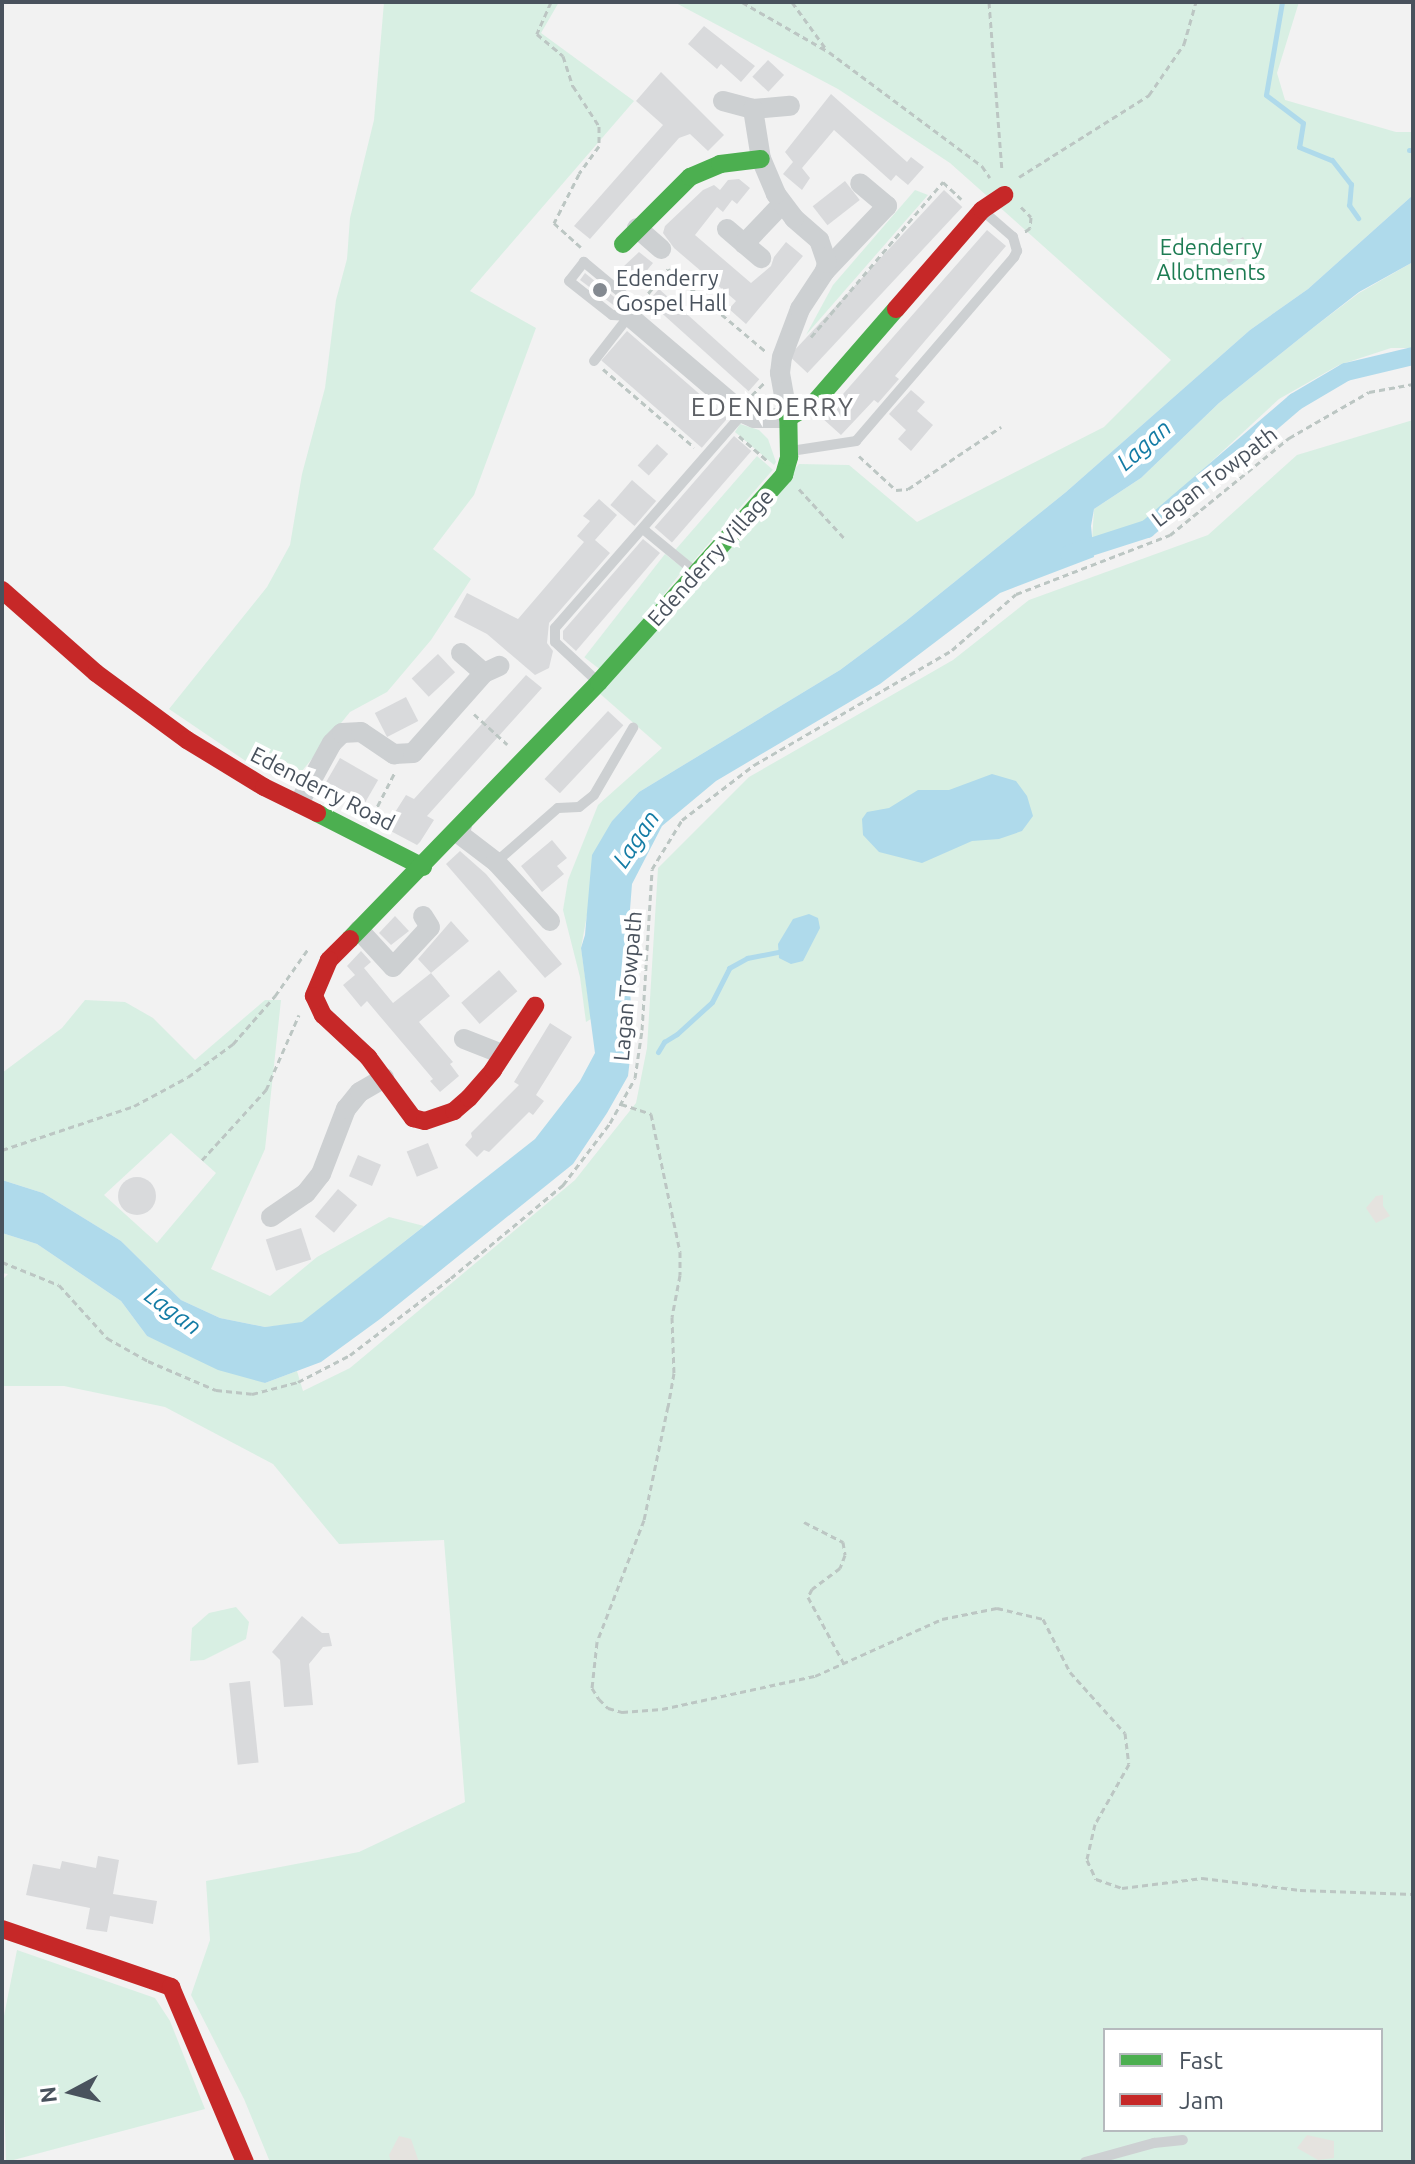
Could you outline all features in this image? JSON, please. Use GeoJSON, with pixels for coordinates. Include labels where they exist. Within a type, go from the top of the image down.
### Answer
{"type":"FeatureCollection","features":[{"type":"Feature","properties":{"kind":"street"},"geometry":{"type":"LineString","coordinates":[[723,101],[753,109],[790,106]]}},
{"type":"Feature","properties":{"kind":"street"},"geometry":{"type":"LineString","coordinates":[[753,109],[761,159],[782,204],[823,246],[825,271]]}},
{"type":"Feature","properties":{"kind":"street"},"geometry":{"type":"LineString","coordinates":[[623,244],[690,177],[720,164],[761,159]]}},
{"type":"Feature","properties":{"kind":"street"},"geometry":{"type":"LineString","coordinates":[[788,418],[780,373],[782,357],[800,309],[825,271],[887,206],[860,183]]}},
{"type":"Feature","properties":{"kind":"street"},"geometry":{"type":"LineString","coordinates":[[633,307],[737,417],[788,418],[803,412],[830,387],[982,210],[1004,195]]}},
{"type":"Feature","properties":{"kind":"street"},"geometry":{"type":"LineString","coordinates":[[744,244],[782,204]]}},
{"type":"Feature","properties":{"kind":"street"},"geometry":{"type":"LineString","coordinates":[[637,228],[661,249]]}},
{"type":"Feature","properties":{"kind":"street"},"geometry":{"type":"LineString","coordinates":[[727,229],[761,258]]}},
{"type":"Feature","properties":{"kind":"street","name":"Edenderry Village"},"geometry":{"type":"LineString","coordinates":[[599,682],[784,475],[789,451],[788,418]]}},
{"type":"Feature","properties":{"kind":"street","name":"Edenderry Road"},"geometry":{"type":"LineString","coordinates":[[2,590],[96,673],[160,721],[264,787],[423,867]]}},
{"type":"Feature","properties":{"kind":"street"},"geometry":{"type":"LineString","coordinates":[[299,803],[332,743],[342,733],[361,732],[385,751],[405,755],[420,748],[491,670],[461,653]]}},
{"type":"Feature","properties":{"kind":"street"},"geometry":{"type":"LineString","coordinates":[[535,1006],[493,1070],[462,1104],[439,1118],[425,1121],[413,1118],[405,1111],[384,1078],[351,1038],[323,1015],[314,996],[329,960],[423,867],[599,682]]}},
{"type":"Feature","properties":{"kind":"street"},"geometry":{"type":"LineString","coordinates":[[462,826],[458,833],[496,862],[550,921]]}},
{"type":"Feature","properties":{"kind":"street"},"geometry":{"type":"LineString","coordinates":[[359,930],[393,967],[430,927],[423,916]]}},
{"type":"Feature","properties":{"kind":"street"},"geometry":{"type":"LineString","coordinates":[[464,1039],[502,1054]]}},
{"type":"Feature","properties":{"kind":"street"},"geometry":{"type":"LineString","coordinates":[[271,1217],[306,1193],[321,1174],[346,1109],[360,1092],[384,1078]]}},
{"type":"Feature","properties":{"kind":"street"},"geometry":{"type":"LineString","coordinates":[[2,1929],[171,1987],[245,2162]]}},
{"type":"Feature","properties":{"kind":"lane"},"geometry":{"type":"LineString","coordinates":[[789,451],[847,445],[870,427],[1014,257],[1017,251],[1013,237],[982,210]]}},
{"type":"Feature","properties":{"kind":"lane"},"geometry":{"type":"LineString","coordinates":[[584,262],[626,297],[633,307],[612,315],[569,281],[584,262]]}},
{"type":"Feature","properties":{"kind":"lane"},"geometry":{"type":"LineString","coordinates":[[594,361],[633,307]]}},
{"type":"Feature","properties":{"kind":"lane"},"geometry":{"type":"LineString","coordinates":[[599,682],[555,642],[555,628],[706,457],[737,417]]}},
{"type":"Feature","properties":{"kind":"lane"},"geometry":{"type":"LineString","coordinates":[[643,529],[696,573]]}},
{"type":"Feature","properties":{"kind":"lane"},"geometry":{"type":"LineString","coordinates":[[496,862],[558,808],[579,807],[594,795],[633,728]]}},
{"type":"Feature","properties":{"kind":"lane"},"geometry":{"type":"LineString","coordinates":[[1085,2162],[1154,2143],[1183,2140]]}},
{"type":"Feature","properties":{"kind":"path"},"geometry":{"type":"LineString","coordinates":[[551,2],[537,34],[563,56],[573,86],[599,126],[599,146],[579,174],[554,223],[582,248]]}},
{"type":"Feature","properties":{"kind":"path"},"geometry":{"type":"LineString","coordinates":[[742,2],[829,52],[982,166],[1004,195],[1031,217],[1030,228],[1013,237]]}},
{"type":"Feature","properties":{"kind":"path"},"geometry":{"type":"LineString","coordinates":[[792,2],[829,52]]}},
{"type":"Feature","properties":{"kind":"path"},"geometry":{"type":"LineString","coordinates":[[989,2],[1004,195]]}},
{"type":"Feature","properties":{"kind":"path"},"geometry":{"type":"LineString","coordinates":[[1004,195],[1022,174],[1149,95],[1184,44],[1196,2]]}},
{"type":"Feature","properties":{"kind":"path"},"geometry":{"type":"LineString","coordinates":[[811,337],[943,182]]}},
{"type":"Feature","properties":{"kind":"path"},"geometry":{"type":"LineString","coordinates":[[633,307],[668,269],[773,358]]}},
{"type":"Feature","properties":{"kind":"path"},"geometry":{"type":"LineString","coordinates":[[594,361],[706,457]]}},
{"type":"Feature","properties":{"kind":"path"},"geometry":{"type":"LineString","coordinates":[[771,376],[737,417],[784,475],[844,538]]}},
{"type":"Feature","properties":{"kind":"path","name":"Lagan Towpath"},"geometry":{"type":"LineString","coordinates":[[2,1262],[59,1285],[98,1331],[137,1356],[216,1390],[237,1394],[265,1391],[325,1370],[350,1355],[451,1278],[573,1175],[621,1104],[635,1078],[641,1042],[652,869],[682,820],[754,765],[952,650],[1016,594],[1170,535],[1289,438],[1369,392],[1413,384]]}},
{"type":"Feature","properties":{"kind":"path"},"geometry":{"type":"LineString","coordinates":[[847,445],[896,490],[908,489],[1001,427]]}},
{"type":"Feature","properties":{"kind":"path"},"geometry":{"type":"LineString","coordinates":[[461,702],[525,760]]}},
{"type":"Feature","properties":{"kind":"path"},"geometry":{"type":"LineString","coordinates":[[363,835],[405,755]]}},
{"type":"Feature","properties":{"kind":"path"},"geometry":{"type":"LineString","coordinates":[[2,1150],[134,1106],[188,1077],[233,1044],[315,943]]}},
{"type":"Feature","properties":{"kind":"path"},"geometry":{"type":"LineString","coordinates":[[202,1160],[266,1090],[299,1016],[314,996]]}},
{"type":"Feature","properties":{"kind":"path"},"geometry":{"type":"LineString","coordinates":[[621,1104],[651,1114],[680,1252],[680,1275],[672,1317],[674,1373],[644,1520],[597,1642],[592,1688],[608,1708],[622,1712],[662,1709],[815,1676],[942,1619],[997,1608],[1043,1619],[1070,1672],[1125,1733],[1129,1764],[1095,1824],[1087,1860],[1096,1879],[1122,1888],[1202,1878],[1300,1890],[1413,1894]]}},
{"type":"Feature","properties":{"kind":"path"},"geometry":{"type":"LineString","coordinates":[[804,1522],[843,1542],[845,1555],[840,1568],[812,1589],[808,1597],[843,1664]]}},
{"type":"Feature","properties":{"kind":"green space"},"geometry":{"type":"Polygon","coordinates":[[[384,2],[559,2],[541,33],[634,101],[470,291],[536,328],[474,495],[433,549],[471,579],[431,640],[387,692],[350,712],[302,771],[280,778],[256,768],[169,709],[267,587],[290,545],[302,474],[325,388],[336,300],[347,259],[350,218],[374,120],[384,2]]]}},
{"type":"Feature","properties":{"kind":"green space","name":"Edenderry Allotments"},"geometry":{"type":"Polygon","coordinates":[[[674,2],[1299,2],[1277,73],[1285,100],[1396,132],[1413,132],[1413,195],[1308,289],[1250,330],[1066,492],[906,621],[840,670],[639,792],[612,821],[587,915],[581,948],[591,1019],[586,1022],[580,977],[563,910],[568,880],[598,805],[662,748],[598,692],[799,464],[849,465],[917,522],[1104,427],[1171,360],[950,163],[838,89],[674,2]]]}},
{"type":"Feature","properties":{"kind":"green space"},"geometry":{"type":"Polygon","coordinates":[[[915,190],[928,195],[806,335],[833,285],[915,190]]]}},
{"type":"Feature","properties":{"kind":"green space"},"geometry":{"type":"Polygon","coordinates":[[[1413,262],[1413,348],[1391,348],[1339,365],[1279,399],[1144,524],[1092,541],[1094,509],[1141,478],[1219,403],[1314,327],[1359,293],[1413,262]]]}},
{"type":"Feature","properties":{"kind":"green space"},"geometry":{"type":"Polygon","coordinates":[[[1413,420],[1413,2162],[270,2162],[244,2099],[191,1995],[210,1940],[206,1881],[359,1852],[465,1802],[444,1540],[339,1544],[273,1464],[165,1407],[64,1386],[2,1386],[2,1280],[8,1274],[2,1273],[2,1233],[37,1244],[121,1301],[147,1336],[265,1383],[297,1371],[303,1391],[350,1368],[575,1180],[636,1103],[647,1048],[658,868],[749,777],[953,660],[1029,600],[1208,535],[1297,455],[1413,420]]]}},
{"type":"Feature","properties":{"kind":"green space"},"geometry":{"type":"Polygon","coordinates":[[[740,424],[759,430],[768,439],[776,462],[774,465],[735,432],[740,424]]]}},
{"type":"Feature","properties":{"kind":"green space"},"geometry":{"type":"Polygon","coordinates":[[[757,456],[773,470],[691,563],[676,550],[757,456]]]}},
{"type":"Feature","properties":{"kind":"green space"},"geometry":{"type":"Polygon","coordinates":[[[665,554],[684,569],[603,672],[584,657],[665,554]]]}},
{"type":"Feature","properties":{"kind":"green space"},"geometry":{"type":"Polygon","coordinates":[[[85,1000],[125,1002],[153,1018],[195,1060],[265,1000],[281,1000],[265,1149],[211,1269],[270,1296],[317,1257],[389,1217],[424,1226],[302,1323],[265,1327],[220,1318],[181,1300],[121,1241],[43,1193],[2,1180],[2,1073],[62,1028],[85,1000]],[[171,1133],[104,1195],[157,1243],[216,1173],[171,1133]]]}},
{"type":"Feature","properties":{"kind":"green space"},"geometry":{"type":"Polygon","coordinates":[[[236,1607],[249,1622],[246,1639],[204,1660],[190,1661],[192,1628],[209,1613],[236,1607]]]}},
{"type":"Feature","properties":{"kind":"green space"},"geometry":{"type":"Polygon","coordinates":[[[17,1950],[155,1998],[170,2021],[205,2109],[6,2162],[2,2026],[17,1950]]]}},
{"type":"Feature","properties":{"kind":"sand"},"geometry":{"type":"Polygon","coordinates":[[[1383,1195],[1383,1206],[1390,1216],[1376,1223],[1366,1208],[1376,1196],[1383,1195]]]}},
{"type":"Feature","properties":{"kind":"sand"},"geometry":{"type":"Polygon","coordinates":[[[1307,2135],[1334,2141],[1334,2158],[1318,2160],[1297,2148],[1307,2135]]]}},
{"type":"Feature","properties":{"kind":"sand"},"geometry":{"type":"Polygon","coordinates":[[[399,2136],[411,2139],[419,2162],[391,2162],[389,2155],[399,2136]]]}},
{"type":"Feature","properties":{"kind":"water","name":"Lagan"},"geometry":{"type":"Polygon","coordinates":[[[1413,195],[1413,262],[1359,292],[1219,403],[1141,478],[1094,509],[1091,526],[1094,557],[1000,593],[880,684],[716,781],[662,826],[632,884],[627,948],[633,1033],[628,1076],[607,1113],[573,1164],[380,1319],[321,1362],[265,1383],[218,1370],[147,1336],[121,1301],[37,1244],[2,1233],[2,1180],[43,1193],[121,1241],[181,1300],[220,1318],[265,1327],[302,1322],[535,1139],[580,1081],[595,1053],[581,948],[585,935],[592,855],[612,821],[639,792],[840,670],[906,621],[1066,492],[1250,330],[1308,289],[1413,195]]]}},
{"type":"Feature","properties":{"kind":"water"},"geometry":{"type":"Polygon","coordinates":[[[992,774],[1016,781],[1027,796],[1033,816],[1022,831],[999,839],[972,841],[922,863],[879,852],[863,835],[862,819],[867,812],[889,808],[918,790],[949,790],[992,774]]]}},
{"type":"Feature","properties":{"kind":"water"},"geometry":{"type":"Polygon","coordinates":[[[809,914],[818,918],[820,928],[803,961],[791,964],[779,958],[778,944],[793,919],[809,914]]]}},
{"type":"Feature","properties":{"kind":"building"},"geometry":{"type":"Polygon","coordinates":[[[704,26],[755,66],[741,82],[721,64],[717,69],[688,44],[704,26]]]}},
{"type":"Feature","properties":{"kind":"building"},"geometry":{"type":"Polygon","coordinates":[[[768,60],[784,75],[768,92],[752,77],[768,60]]]}},
{"type":"Feature","properties":{"kind":"building"},"geometry":{"type":"Polygon","coordinates":[[[661,72],[724,135],[708,151],[690,134],[679,138],[590,239],[574,226],[663,125],[636,101],[661,72]]]}},
{"type":"Feature","properties":{"kind":"building"},"geometry":{"type":"Polygon","coordinates":[[[831,94],[907,162],[911,157],[924,167],[908,185],[896,175],[891,181],[834,130],[802,168],[810,178],[802,190],[783,174],[793,162],[785,152],[831,94]]]}},
{"type":"Feature","properties":{"kind":"building"},"geometry":{"type":"Polygon","coordinates":[[[739,179],[750,188],[737,204],[732,200],[723,212],[717,207],[695,235],[751,283],[771,266],[786,242],[803,256],[746,324],[729,309],[736,301],[674,248],[663,233],[665,226],[703,190],[714,185],[720,190],[728,180],[739,179]]]}},
{"type":"Feature","properties":{"kind":"building"},"geometry":{"type":"Polygon","coordinates":[[[845,181],[860,200],[827,225],[813,206],[845,181]]]}},
{"type":"Feature","properties":{"kind":"building"},"geometry":{"type":"Polygon","coordinates":[[[944,190],[962,207],[807,373],[789,356],[944,190]]]}},
{"type":"Feature","properties":{"kind":"building"},"geometry":{"type":"Polygon","coordinates":[[[987,230],[1006,246],[895,376],[899,379],[878,403],[874,400],[841,435],[822,418],[987,230]]]}},
{"type":"Feature","properties":{"kind":"building"},"geometry":{"type":"Polygon","coordinates":[[[1243,237],[1251,250],[1229,263],[1221,251],[1243,237]]]}},
{"type":"Feature","properties":{"kind":"building"},"geometry":{"type":"Polygon","coordinates":[[[639,252],[653,263],[639,280],[623,267],[639,252]]]}},
{"type":"Feature","properties":{"kind":"building"},"geometry":{"type":"Polygon","coordinates":[[[585,273],[619,301],[616,307],[580,280],[585,273]]]}},
{"type":"Feature","properties":{"kind":"building"},"geometry":{"type":"Polygon","coordinates":[[[659,289],[759,379],[749,391],[648,301],[659,289]]]}},
{"type":"Feature","properties":{"kind":"building"},"geometry":{"type":"Polygon","coordinates":[[[627,331],[727,418],[702,448],[601,360],[627,331]]]}},
{"type":"Feature","properties":{"kind":"building"},"geometry":{"type":"Polygon","coordinates":[[[911,390],[925,402],[917,411],[933,425],[911,451],[898,439],[906,430],[889,414],[911,390]]]}},
{"type":"Feature","properties":{"kind":"building"},"geometry":{"type":"Polygon","coordinates":[[[734,436],[751,451],[672,542],[655,527],[734,436]]]}},
{"type":"Feature","properties":{"kind":"building"},"geometry":{"type":"Polygon","coordinates":[[[657,444],[668,454],[649,476],[638,466],[657,444]]]}},
{"type":"Feature","properties":{"kind":"building"},"geometry":{"type":"Polygon","coordinates":[[[632,480],[656,501],[635,526],[610,505],[632,480]]]}},
{"type":"Feature","properties":{"kind":"building"},"geometry":{"type":"Polygon","coordinates":[[[599,499],[617,515],[595,540],[610,553],[549,623],[547,643],[553,651],[549,668],[535,675],[487,634],[454,617],[467,593],[518,619],[584,542],[577,536],[590,521],[583,516],[599,499]]]}},
{"type":"Feature","properties":{"kind":"building"},"geometry":{"type":"Polygon","coordinates":[[[643,539],[660,553],[576,651],[563,639],[563,631],[643,539]]]}},
{"type":"Feature","properties":{"kind":"building"},"geometry":{"type":"Polygon","coordinates":[[[438,654],[455,672],[429,697],[412,679],[438,654]]]}},
{"type":"Feature","properties":{"kind":"building"},"geometry":{"type":"Polygon","coordinates":[[[526,675],[542,688],[427,816],[434,820],[420,842],[417,845],[385,828],[406,795],[414,799],[526,675]]]}},
{"type":"Feature","properties":{"kind":"building"},"geometry":{"type":"Polygon","coordinates":[[[406,697],[418,721],[387,737],[375,713],[406,697]]]}},
{"type":"Feature","properties":{"kind":"building"},"geometry":{"type":"Polygon","coordinates":[[[608,711],[623,725],[560,793],[545,779],[608,711]]]}},
{"type":"Feature","properties":{"kind":"building"},"geometry":{"type":"Polygon","coordinates":[[[340,758],[378,780],[364,804],[326,782],[340,758]]]}},
{"type":"Feature","properties":{"kind":"building"},"geometry":{"type":"Polygon","coordinates":[[[552,840],[567,858],[557,866],[564,874],[542,892],[521,866],[552,840]]]}},
{"type":"Feature","properties":{"kind":"building"},"geometry":{"type":"Polygon","coordinates":[[[460,851],[486,874],[562,964],[545,978],[446,864],[460,851]]]}},
{"type":"Feature","properties":{"kind":"building"},"geometry":{"type":"Polygon","coordinates":[[[395,916],[409,931],[391,945],[379,933],[395,916]]]}},
{"type":"Feature","properties":{"kind":"building"},"geometry":{"type":"Polygon","coordinates":[[[451,921],[469,941],[431,973],[418,959],[451,921]]]}},
{"type":"Feature","properties":{"kind":"building"},"geometry":{"type":"Polygon","coordinates":[[[361,951],[371,962],[364,968],[393,1003],[431,973],[450,996],[419,1022],[453,1062],[450,1064],[459,1076],[440,1092],[430,1081],[433,1079],[367,1001],[361,1007],[343,985],[355,975],[347,966],[361,951]]]}},
{"type":"Feature","properties":{"kind":"building"},"geometry":{"type":"Polygon","coordinates":[[[499,970],[517,991],[480,1024],[461,1003],[499,970]]]}},
{"type":"Feature","properties":{"kind":"building"},"geometry":{"type":"Polygon","coordinates":[[[550,1023],[572,1037],[536,1095],[544,1101],[533,1115],[529,1112],[489,1152],[484,1150],[477,1157],[465,1145],[472,1137],[471,1133],[519,1085],[514,1082],[550,1023]]]}},
{"type":"Feature","properties":{"kind":"building"},"geometry":{"type":"Polygon","coordinates":[[[428,1143],[438,1168],[417,1177],[407,1152],[428,1143]]]}},
{"type":"Feature","properties":{"kind":"building"},"geometry":{"type":"Polygon","coordinates":[[[358,1155],[381,1165],[372,1186],[349,1176],[358,1155]]]}},
{"type":"Feature","properties":{"kind":"building"},"geometry":{"type":"Polygon","coordinates":[[[137,1177],[150,1183],[156,1196],[150,1209],[137,1215],[124,1209],[118,1196],[124,1183],[137,1177]]]}},
{"type":"Feature","properties":{"kind":"building"},"geometry":{"type":"Polygon","coordinates":[[[338,1189],[357,1205],[334,1233],[315,1217],[338,1189]]]}},
{"type":"Feature","properties":{"kind":"building"},"geometry":{"type":"Polygon","coordinates":[[[301,1228],[311,1259],[276,1271],[266,1239],[301,1228]]]}},
{"type":"Feature","properties":{"kind":"building"},"geometry":{"type":"Polygon","coordinates":[[[302,1616],[322,1633],[329,1633],[332,1646],[323,1647],[309,1664],[313,1705],[284,1707],[280,1660],[272,1652],[302,1616]]]}},
{"type":"Feature","properties":{"kind":"building"},"geometry":{"type":"Polygon","coordinates":[[[250,1681],[259,1763],[238,1765],[229,1683],[250,1681]]]}},
{"type":"Feature","properties":{"kind":"building"},"geometry":{"type":"Polygon","coordinates":[[[98,1856],[119,1860],[113,1894],[157,1901],[153,1924],[110,1916],[107,1932],[86,1929],[90,1908],[26,1895],[33,1864],[60,1869],[62,1861],[96,1868],[98,1856]]]}},
{"type":"Feature","properties":{"kind":"waterway"},"geometry":{"type":"LineString","coordinates":[[1282,2],[1266,95],[1303,123],[1299,147],[1332,160],[1351,184],[1349,205],[1358,218]]}},
{"type":"Feature","properties":{"kind":"waterway"},"geometry":{"type":"LineString","coordinates":[[1069,554],[1147,529],[1295,402],[1346,372],[1413,356]]}},
{"type":"Feature","properties":{"kind":"waterway"},"geometry":{"type":"LineString","coordinates":[[658,1052],[664,1042],[712,1002],[729,968],[747,958],[778,952]]}},
{"type":"Feature","properties":{"kind":"traffic: fast"},"geometry":{"type":"LineString","coordinates":[[623,244],[690,177],[720,164],[761,159]]}},
{"type":"Feature","properties":{"kind":"traffic: fast"},"geometry":{"type":"LineString","coordinates":[[350,939],[599,682],[784,475],[789,457],[788,418],[816,401],[896,309]]}},
{"type":"Feature","properties":{"kind":"traffic: fast"},"geometry":{"type":"LineString","coordinates":[[317,813],[423,867]]}},
{"type":"Feature","properties":{"kind":"traffic: jam"},"geometry":{"type":"LineString","coordinates":[[896,309],[982,210],[1004,195]]}},
{"type":"Feature","properties":{"kind":"traffic: jam"},"geometry":{"type":"LineString","coordinates":[[2,590],[96,673],[187,740],[264,787],[317,813]]}},
{"type":"Feature","properties":{"kind":"traffic: jam"},"geometry":{"type":"LineString","coordinates":[[350,939],[329,960],[314,996],[323,1015],[368,1057],[413,1118],[425,1121],[454,1111],[469,1098],[493,1070],[535,1006]]}},
{"type":"Feature","properties":{"kind":"traffic: jam"},"geometry":{"type":"LineString","coordinates":[[2,1929],[171,1987],[245,2162]]}},
{"type":"Feature","properties":{"kind":"place","name":"Edenderry Gospel Hall"},"geometry":{"type":"Point","coordinates":[600,290]}},
{"type":"Feature","properties":{"kind":"district","name":"EDENDERRY"},"geometry":{"type":"Point","coordinates":[773,407]}}]}
